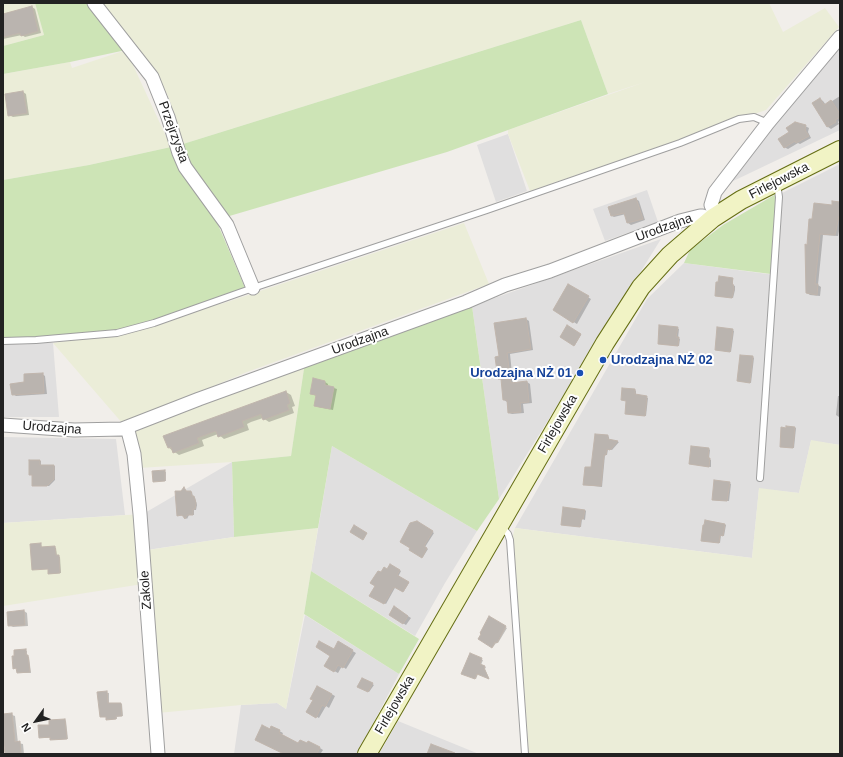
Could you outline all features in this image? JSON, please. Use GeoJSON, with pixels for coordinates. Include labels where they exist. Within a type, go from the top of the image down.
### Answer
{"type":"FeatureCollection","features":[{"type":"Feature","properties":{"kind":"street","name":"Przejrzysta"},"geometry":{"type":"LineString","coordinates":[[94,3],[152,77],[168,116],[179,153],[185,167],[226,225],[253,288]]}},
{"type":"Feature","properties":{"kind":"street"},"geometry":{"type":"LineString","coordinates":[[712,218],[711,205],[715,192],[768,123],[840,37]]}},
{"type":"Feature","properties":{"kind":"street","name":"Firlejowska"},"geometry":{"type":"LineString","coordinates":[[367,754],[632,299],[652,274],[670,255],[712,218],[776,182],[840,150]]}},
{"type":"Feature","properties":{"kind":"street","name":"Urodzajna"},"geometry":{"type":"LineString","coordinates":[[3,424],[74,430],[118,430],[466,302],[505,285],[550,271],[690,218],[703,216],[712,218]]}},
{"type":"Feature","properties":{"kind":"street","name":"Zakole"},"geometry":{"type":"LineString","coordinates":[[127,427],[134,454],[140,514],[158,754]]}},
{"type":"Feature","properties":{"kind":"lane"},"geometry":{"type":"LineString","coordinates":[[3,341],[117,334],[154,323],[680,143],[739,119],[754,117],[768,123]]}},
{"type":"Feature","properties":{"kind":"lane"},"geometry":{"type":"LineString","coordinates":[[760,478],[779,197],[776,182]]}},
{"type":"Feature","properties":{"kind":"lane"},"geometry":{"type":"LineString","coordinates":[[500,524],[505,529],[510,540],[525,754]]}},
{"type":"Feature","properties":{"kind":"shaded area"},"geometry":{"type":"Polygon","coordinates":[[[840,47],[840,130],[729,183],[748,155],[840,47]]]}},
{"type":"Feature","properties":{"kind":"shaded area"},"geometry":{"type":"Polygon","coordinates":[[[508,134],[527,191],[496,202],[477,145],[508,134]]]}},
{"type":"Feature","properties":{"kind":"shaded area"},"geometry":{"type":"Polygon","coordinates":[[[840,164],[840,445],[811,441],[799,493],[759,489],[752,558],[515,528],[647,299],[684,263],[775,275],[782,193],[840,164]]]}},
{"type":"Feature","properties":{"kind":"shaded area"},"geometry":{"type":"Polygon","coordinates":[[[647,190],[658,222],[605,241],[593,209],[647,190]]]}},
{"type":"Feature","properties":{"kind":"shaded area"},"geometry":{"type":"Polygon","coordinates":[[[661,239],[499,499],[472,306],[661,239]]]}},
{"type":"Feature","properties":{"kind":"shaded area"},"geometry":{"type":"Polygon","coordinates":[[[3,343],[53,343],[59,417],[3,417],[3,343]]]}},
{"type":"Feature","properties":{"kind":"shaded area"},"geometry":{"type":"Polygon","coordinates":[[[3,437],[116,439],[125,515],[3,523],[3,437]]]}},
{"type":"Feature","properties":{"kind":"shaded area"},"geometry":{"type":"Polygon","coordinates":[[[332,446],[477,531],[415,636],[311,571],[332,446]]]}},
{"type":"Feature","properties":{"kind":"shaded area"},"geometry":{"type":"Polygon","coordinates":[[[232,462],[234,537],[147,550],[143,514],[232,462]]]}},
{"type":"Feature","properties":{"kind":"shaded area"},"geometry":{"type":"Polygon","coordinates":[[[305,615],[399,674],[357,754],[234,754],[241,705],[277,703],[286,709],[305,615]]]}},
{"type":"Feature","properties":{"kind":"shaded area"},"geometry":{"type":"Polygon","coordinates":[[[398,721],[479,754],[379,754],[398,721]]]}},
{"type":"Feature","properties":{"kind":"green space"},"geometry":{"type":"Polygon","coordinates":[[[3,3],[35,3],[44,35],[3,46],[3,3]]]}},
{"type":"Feature","properties":{"kind":"green space"},"geometry":{"type":"Polygon","coordinates":[[[35,3],[90,3],[126,50],[3,74],[3,46],[44,35],[35,3]]]}},
{"type":"Feature","properties":{"kind":"green space"},"geometry":{"type":"Polygon","coordinates":[[[103,3],[769,3],[783,32],[825,8],[839,27],[766,110],[530,191],[508,134],[508,130],[645,82],[608,94],[581,20],[183,144],[168,96],[158,76],[103,3]]]}},
{"type":"Feature","properties":{"kind":"green space"},"geometry":{"type":"Polygon","coordinates":[[[581,20],[608,94],[447,152],[226,217],[188,161],[183,144],[581,20]]]}},
{"type":"Feature","properties":{"kind":"green space"},"geometry":{"type":"Polygon","coordinates":[[[126,50],[171,147],[89,165],[3,180],[3,74],[70,62],[72,68],[126,50]]]}},
{"type":"Feature","properties":{"kind":"green space"},"geometry":{"type":"Polygon","coordinates":[[[171,147],[216,220],[246,290],[117,333],[3,340],[3,180],[89,165],[171,147]]]}},
{"type":"Feature","properties":{"kind":"green space"},"geometry":{"type":"Polygon","coordinates":[[[776,194],[771,274],[684,263],[690,250],[723,225],[776,194]]]}},
{"type":"Feature","properties":{"kind":"green space"},"geometry":{"type":"Polygon","coordinates":[[[464,223],[489,284],[247,372],[123,424],[53,343],[117,333],[218,300],[221,304],[464,223]]]}},
{"type":"Feature","properties":{"kind":"green space"},"geometry":{"type":"Polygon","coordinates":[[[472,306],[499,499],[477,531],[332,446],[318,528],[234,537],[232,462],[291,456],[305,362],[472,306]]]}},
{"type":"Feature","properties":{"kind":"green space"},"geometry":{"type":"Polygon","coordinates":[[[305,362],[291,456],[232,462],[139,468],[131,430],[305,362]]]}},
{"type":"Feature","properties":{"kind":"green space"},"geometry":{"type":"Polygon","coordinates":[[[811,440],[840,445],[840,754],[529,754],[513,535],[515,528],[752,558],[759,488],[799,493],[811,440]]]}},
{"type":"Feature","properties":{"kind":"green space"},"geometry":{"type":"Polygon","coordinates":[[[143,514],[148,550],[234,537],[318,528],[286,709],[277,703],[158,713],[149,583],[3,606],[3,523],[143,514]]]}},
{"type":"Feature","properties":{"kind":"green space"},"geometry":{"type":"Polygon","coordinates":[[[311,571],[419,639],[399,674],[304,614],[311,571]]]}},
{"type":"Feature","properties":{"kind":"building"},"geometry":{"type":"Polygon","coordinates":[[[32,6],[38,31],[21,36],[20,33],[3,37],[3,14],[32,6]]]}},
{"type":"Feature","properties":{"kind":"building"},"geometry":{"type":"Polygon","coordinates":[[[23,91],[27,113],[8,116],[5,94],[23,91]]]}},
{"type":"Feature","properties":{"kind":"building"},"geometry":{"type":"Polygon","coordinates":[[[820,98],[824,105],[831,100],[840,114],[840,117],[835,120],[836,122],[827,127],[812,103],[820,98]]]}},
{"type":"Feature","properties":{"kind":"building"},"geometry":{"type":"Polygon","coordinates":[[[795,122],[806,125],[805,130],[809,136],[796,143],[795,141],[784,148],[778,139],[789,132],[786,128],[795,122]]]}},
{"type":"Feature","properties":{"kind":"building"},"geometry":{"type":"Polygon","coordinates":[[[636,198],[643,219],[627,223],[624,213],[611,216],[608,207],[636,198]]]}},
{"type":"Feature","properties":{"kind":"building"},"geometry":{"type":"Polygon","coordinates":[[[832,201],[840,202],[840,216],[835,235],[820,234],[815,284],[818,284],[817,295],[806,293],[805,244],[807,245],[809,219],[812,219],[814,203],[832,205],[832,201]]]}},
{"type":"Feature","properties":{"kind":"building"},"geometry":{"type":"Polygon","coordinates":[[[719,276],[733,278],[732,284],[734,289],[732,298],[715,296],[716,282],[718,282],[719,276]]]}},
{"type":"Feature","properties":{"kind":"building"},"geometry":{"type":"Polygon","coordinates":[[[568,284],[589,296],[573,323],[553,310],[568,284]]]}},
{"type":"Feature","properties":{"kind":"building"},"geometry":{"type":"Polygon","coordinates":[[[526,318],[531,349],[507,353],[511,383],[527,381],[529,402],[520,403],[521,412],[508,413],[507,400],[503,400],[501,379],[498,379],[495,357],[499,356],[494,323],[526,318]]]}},
{"type":"Feature","properties":{"kind":"building"},"geometry":{"type":"Polygon","coordinates":[[[567,325],[581,334],[574,346],[560,337],[567,325]]]}},
{"type":"Feature","properties":{"kind":"building"},"geometry":{"type":"Polygon","coordinates":[[[659,325],[678,327],[676,337],[679,337],[678,346],[658,344],[659,325]]]}},
{"type":"Feature","properties":{"kind":"building"},"geometry":{"type":"Polygon","coordinates":[[[717,327],[733,329],[730,352],[715,350],[717,327]]]}},
{"type":"Feature","properties":{"kind":"building"},"geometry":{"type":"Polygon","coordinates":[[[740,355],[753,356],[750,383],[737,381],[740,355]]]}},
{"type":"Feature","properties":{"kind":"building"},"geometry":{"type":"Polygon","coordinates":[[[43,373],[44,393],[12,395],[10,384],[24,382],[24,374],[43,373]]]}},
{"type":"Feature","properties":{"kind":"building"},"geometry":{"type":"Polygon","coordinates":[[[313,378],[325,381],[325,385],[334,387],[330,409],[314,406],[316,395],[310,394],[313,378]]]}},
{"type":"Feature","properties":{"kind":"building"},"geometry":{"type":"Polygon","coordinates":[[[622,388],[635,389],[635,394],[647,396],[645,416],[625,414],[626,401],[621,400],[622,388]]]}},
{"type":"Feature","properties":{"kind":"building"},"geometry":{"type":"Polygon","coordinates":[[[286,391],[290,403],[287,405],[289,410],[263,420],[261,414],[242,421],[244,427],[218,437],[216,431],[213,432],[197,438],[199,443],[173,453],[171,447],[168,448],[163,436],[286,391]]]}},
{"type":"Feature","properties":{"kind":"building"},"geometry":{"type":"Polygon","coordinates":[[[786,426],[795,427],[793,448],[780,447],[781,427],[786,428],[786,426]]]}},
{"type":"Feature","properties":{"kind":"building"},"geometry":{"type":"Polygon","coordinates":[[[595,434],[608,435],[608,439],[618,441],[610,450],[607,449],[606,455],[604,455],[601,486],[583,485],[585,467],[591,467],[595,434]]]}},
{"type":"Feature","properties":{"kind":"building"},"geometry":{"type":"Polygon","coordinates":[[[691,446],[709,448],[709,467],[689,464],[691,446]]]}},
{"type":"Feature","properties":{"kind":"building"},"geometry":{"type":"Polygon","coordinates":[[[29,460],[40,460],[40,465],[54,465],[54,479],[47,486],[32,486],[32,475],[29,475],[29,460]]]}},
{"type":"Feature","properties":{"kind":"building"},"geometry":{"type":"Polygon","coordinates":[[[165,470],[165,481],[153,482],[152,471],[165,470]]]}},
{"type":"Feature","properties":{"kind":"building"},"geometry":{"type":"Polygon","coordinates":[[[714,480],[730,482],[727,501],[712,500],[714,480]]]}},
{"type":"Feature","properties":{"kind":"building"},"geometry":{"type":"Polygon","coordinates":[[[184,487],[186,491],[191,491],[196,503],[195,509],[193,509],[193,515],[187,515],[185,519],[182,515],[177,516],[175,491],[181,491],[184,487]]]}},
{"type":"Feature","properties":{"kind":"building"},"geometry":{"type":"Polygon","coordinates":[[[563,507],[585,510],[583,519],[581,519],[580,527],[561,525],[563,507]]]}},
{"type":"Feature","properties":{"kind":"building"},"geometry":{"type":"Polygon","coordinates":[[[705,520],[725,524],[723,536],[720,535],[719,543],[701,541],[705,520]]]}},
{"type":"Feature","properties":{"kind":"building"},"geometry":{"type":"Polygon","coordinates":[[[417,521],[433,531],[424,546],[427,548],[422,558],[400,542],[410,523],[417,521]]]}},
{"type":"Feature","properties":{"kind":"building"},"geometry":{"type":"Polygon","coordinates":[[[354,525],[367,533],[363,540],[350,532],[354,525]]]}},
{"type":"Feature","properties":{"kind":"building"},"geometry":{"type":"Polygon","coordinates":[[[41,543],[41,547],[55,546],[56,555],[59,555],[60,573],[48,574],[48,569],[32,570],[30,544],[41,543]]]}},
{"type":"Feature","properties":{"kind":"building"},"geometry":{"type":"Polygon","coordinates":[[[390,564],[400,570],[397,575],[409,582],[403,592],[394,587],[384,604],[369,596],[375,586],[370,583],[378,571],[381,572],[384,567],[387,569],[390,564]]]}},
{"type":"Feature","properties":{"kind":"building"},"geometry":{"type":"Polygon","coordinates":[[[394,606],[408,616],[403,624],[389,615],[394,606]]]}},
{"type":"Feature","properties":{"kind":"building"},"geometry":{"type":"Polygon","coordinates":[[[24,610],[25,625],[8,626],[7,612],[24,610]]]}},
{"type":"Feature","properties":{"kind":"building"},"geometry":{"type":"Polygon","coordinates":[[[489,616],[506,626],[497,643],[495,642],[492,648],[478,639],[489,616]]]}},
{"type":"Feature","properties":{"kind":"building"},"geometry":{"type":"Polygon","coordinates":[[[319,641],[334,649],[338,641],[353,650],[343,668],[338,665],[334,672],[324,666],[330,656],[316,647],[319,641]]]}},
{"type":"Feature","properties":{"kind":"building"},"geometry":{"type":"Polygon","coordinates":[[[26,649],[30,672],[17,673],[16,668],[13,669],[12,656],[14,656],[14,650],[26,649]]]}},
{"type":"Feature","properties":{"kind":"building"},"geometry":{"type":"Polygon","coordinates":[[[470,653],[482,658],[480,664],[485,666],[484,668],[489,679],[477,674],[475,679],[461,674],[470,653]]]}},
{"type":"Feature","properties":{"kind":"building"},"geometry":{"type":"Polygon","coordinates":[[[362,678],[373,683],[368,692],[357,687],[362,678]]]}},
{"type":"Feature","properties":{"kind":"building"},"geometry":{"type":"Polygon","coordinates":[[[317,686],[332,694],[325,707],[322,705],[316,718],[306,712],[313,700],[310,699],[317,686]]]}},
{"type":"Feature","properties":{"kind":"building"},"geometry":{"type":"Polygon","coordinates":[[[107,691],[108,703],[121,703],[122,716],[116,716],[116,719],[106,720],[106,717],[100,717],[97,692],[107,691]]]}},
{"type":"Feature","properties":{"kind":"building"},"geometry":{"type":"Polygon","coordinates":[[[12,713],[15,742],[20,741],[21,754],[5,754],[3,714],[12,713]]]}},
{"type":"Feature","properties":{"kind":"building"},"geometry":{"type":"Polygon","coordinates":[[[65,719],[67,739],[50,740],[50,737],[39,738],[38,725],[49,725],[49,720],[65,719]]]}},
{"type":"Feature","properties":{"kind":"building"},"geometry":{"type":"Polygon","coordinates":[[[262,725],[270,729],[271,726],[280,730],[279,733],[298,743],[300,740],[307,743],[308,741],[320,747],[317,754],[284,754],[255,740],[262,725]]]}},
{"type":"Feature","properties":{"kind":"building"},"geometry":{"type":"Polygon","coordinates":[[[431,744],[455,753],[455,754],[427,754],[431,744]]]}},
{"type":"Feature","properties":{"kind":"place","name":"Urodzajna NŻ 02"},"geometry":{"type":"Point","coordinates":[603,360]}},
{"type":"Feature","properties":{"kind":"place","name":"Urodzajna NŻ 01"},"geometry":{"type":"Point","coordinates":[580,373]}}]}
